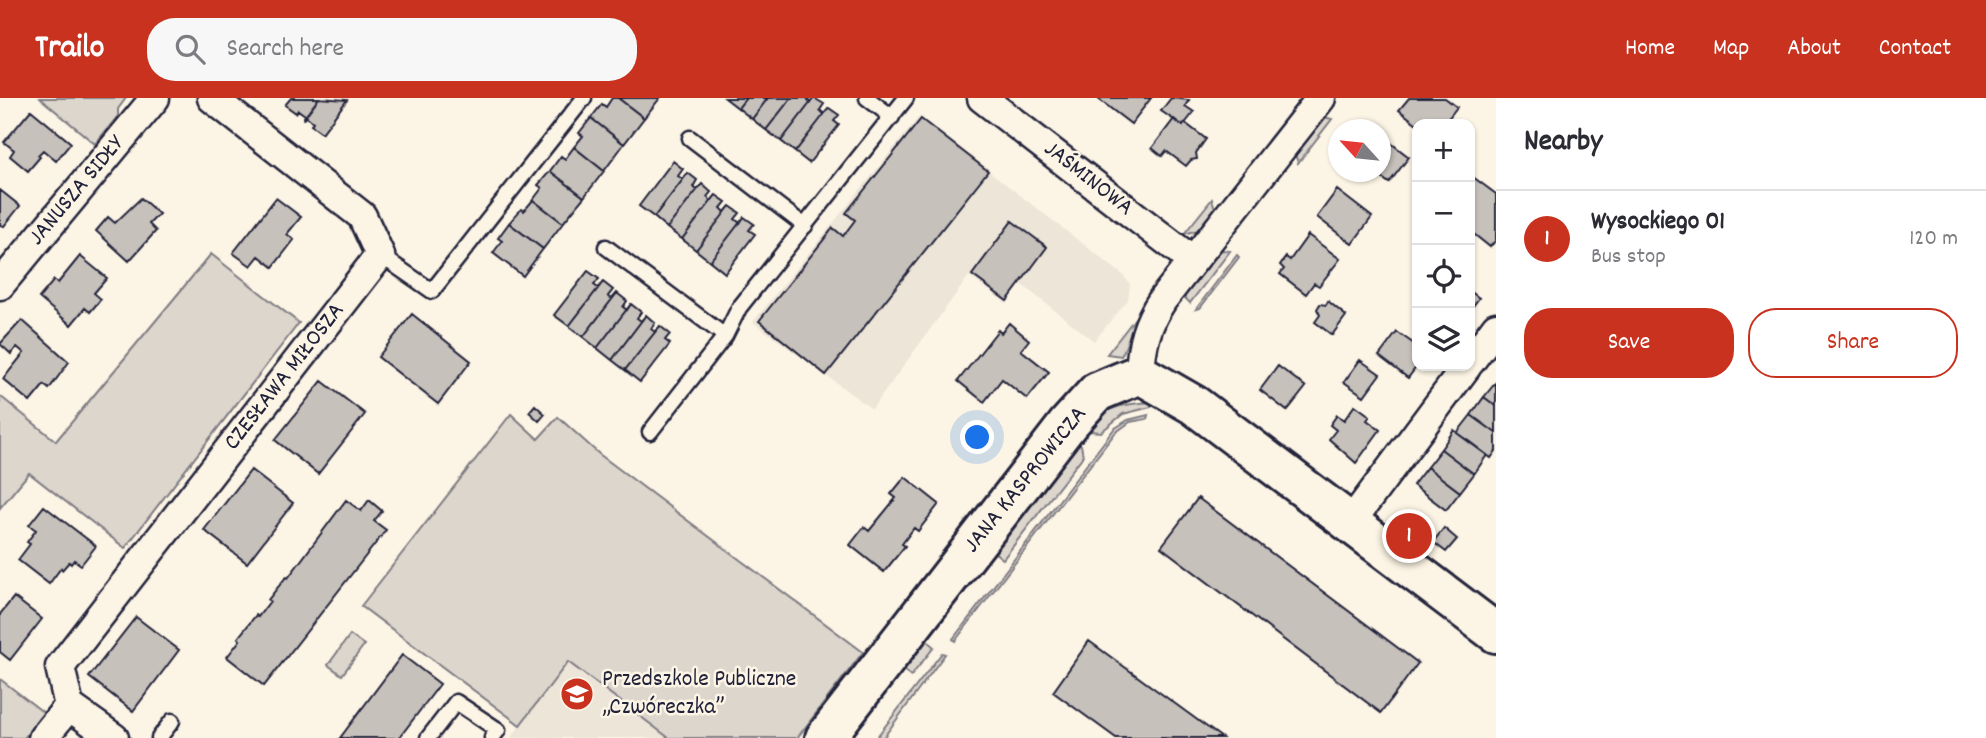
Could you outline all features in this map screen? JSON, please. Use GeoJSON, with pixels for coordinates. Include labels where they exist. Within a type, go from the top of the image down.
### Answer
{"type":"FeatureCollection","features":[{"type":"Feature","properties":{"kind":"street","name":"JANUSZA SIDŁY"},"geometry":{"type":"LineString","coordinates":[[0,285],[155,98]]}},
{"type":"Feature","properties":{"kind":"street"},"geometry":{"type":"LineString","coordinates":[[212,98],[362,216],[380,256]]}},
{"type":"Feature","properties":{"kind":"street","name":"JAŚMINOWA"},"geometry":{"type":"LineString","coordinates":[[982,98],[1193,261]]}},
{"type":"Feature","properties":{"kind":"street"},"geometry":{"type":"LineString","coordinates":[[1321,98],[1151,318],[1144,336],[1140,374],[1194,405],[1496,634]]}},
{"type":"Feature","properties":{"kind":"street","name":"CZESŁAWA MIŁOSZA"},"geometry":{"type":"LineString","coordinates":[[69,706],[60,667],[380,256]]}},
{"type":"Feature","properties":{"kind":"street"},"geometry":{"type":"LineString","coordinates":[[1475,356],[1496,327]]}},
{"type":"Feature","properties":{"kind":"street"},"geometry":{"type":"LineString","coordinates":[[1350,523],[1464,371]]}},
{"type":"Feature","properties":{"kind":"street","name":"JANA KASPROWICZA"},"geometry":{"type":"LineString","coordinates":[[825,738],[1068,424],[1097,392],[1140,374]]}},
{"type":"Feature","properties":{"kind":"street"},"geometry":{"type":"LineString","coordinates":[[43,738],[69,706],[114,738]]}},
{"type":"Feature","properties":{"kind":"lane"},"geometry":{"type":"LineString","coordinates":[[380,256],[432,291],[584,98]]}},
{"type":"Feature","properties":{"kind":"lane"},"geometry":{"type":"LineString","coordinates":[[867,98],[892,117]]}},
{"type":"Feature","properties":{"kind":"lane"},"geometry":{"type":"LineString","coordinates":[[650,432],[725,336],[739,308],[906,98]]}},
{"type":"Feature","properties":{"kind":"lane"},"geometry":{"type":"LineString","coordinates":[[690,138],[805,226]]}},
{"type":"Feature","properties":{"kind":"lane"},"geometry":{"type":"LineString","coordinates":[[606,247],[725,336]]}},
{"type":"Feature","properties":{"kind":"lane"},"geometry":{"type":"LineString","coordinates":[[428,738],[456,702],[498,730],[492,738]]}},
{"type":"Feature","properties":{"kind":"lane"},"geometry":{"type":"LineString","coordinates":[[159,738],[172,721]]}},
{"type":"Feature","properties":{"kind":"shaded area"},"geometry":{"type":"Polygon","coordinates":[[[40,98],[126,98],[118,109],[118,116],[95,144],[40,98]]]}},
{"type":"Feature","properties":{"kind":"shaded area"},"geometry":{"type":"Polygon","coordinates":[[[919,117],[1123,275],[1130,284],[1128,300],[1094,341],[1021,284],[1006,303],[969,276],[872,409],[753,322],[919,117]]]}},
{"type":"Feature","properties":{"kind":"shaded area"},"geometry":{"type":"Polygon","coordinates":[[[1324,117],[1332,119],[1328,119],[1328,124],[1298,163],[1295,154],[1324,117]]]}},
{"type":"Feature","properties":{"kind":"shaded area"},"geometry":{"type":"Polygon","coordinates":[[[1212,199],[1216,212],[1198,230],[1184,234],[1212,199]]]}},
{"type":"Feature","properties":{"kind":"shaded area"},"geometry":{"type":"Polygon","coordinates":[[[1221,250],[1230,251],[1190,303],[1184,297],[1221,250]]]}},
{"type":"Feature","properties":{"kind":"shaded area"},"geometry":{"type":"Polygon","coordinates":[[[211,254],[299,323],[125,548],[29,473],[0,508],[0,396],[56,441],[211,254]]]}},
{"type":"Feature","properties":{"kind":"shaded area"},"geometry":{"type":"Polygon","coordinates":[[[1237,255],[1239,257],[1200,308],[1196,309],[1237,255]]]}},
{"type":"Feature","properties":{"kind":"shaded area"},"geometry":{"type":"Polygon","coordinates":[[[1139,313],[1121,356],[1107,354],[1139,313]]]}},
{"type":"Feature","properties":{"kind":"shaded area"},"geometry":{"type":"Polygon","coordinates":[[[1151,402],[1151,407],[1123,414],[1101,432],[1089,431],[1084,427],[1099,415],[1115,408],[1151,402]]]}},
{"type":"Feature","properties":{"kind":"shaded area"},"geometry":{"type":"Polygon","coordinates":[[[511,414],[538,439],[558,417],[599,454],[863,652],[797,738],[669,738],[568,662],[520,725],[361,606],[511,414]]]}},
{"type":"Feature","properties":{"kind":"shaded area"},"geometry":{"type":"Polygon","coordinates":[[[1148,415],[1147,419],[1130,422],[1115,433],[955,641],[953,639],[1114,429],[1128,420],[1148,415]]]}},
{"type":"Feature","properties":{"kind":"shaded area"},"geometry":{"type":"Polygon","coordinates":[[[1074,439],[1081,445],[1083,456],[1003,559],[989,548],[1074,439]]]}},
{"type":"Feature","properties":{"kind":"shaded area"},"geometry":{"type":"Polygon","coordinates":[[[350,635],[364,645],[342,675],[328,665],[350,635]]]}},
{"type":"Feature","properties":{"kind":"shaded area"},"geometry":{"type":"Polygon","coordinates":[[[925,639],[934,647],[911,676],[899,666],[925,639]]]}},
{"type":"Feature","properties":{"kind":"shaded area"},"geometry":{"type":"Polygon","coordinates":[[[942,653],[945,654],[883,738],[876,738],[942,653]]]}},
{"type":"Feature","properties":{"kind":"shaded area","name":"Przedszkole Publiczne „Czwóreczka”"},"geometry":{"type":"Polygon","coordinates":[[[567,662],[669,738],[511,738],[567,662]]]}},
{"type":"Feature","properties":{"kind":"shaded area"},"geometry":{"type":"Polygon","coordinates":[[[0,679],[44,713],[24,738],[0,738],[0,679]]]}},
{"type":"Feature","properties":{"kind":"building"},"geometry":{"type":"Polygon","coordinates":[[[291,98],[319,98],[303,119],[305,115],[298,110],[296,113],[285,105],[291,98]]]}},
{"type":"Feature","properties":{"kind":"building"},"geometry":{"type":"Polygon","coordinates":[[[319,98],[347,100],[322,133],[311,125],[313,122],[307,117],[303,119],[319,98]]]}},
{"type":"Feature","properties":{"kind":"building"},"geometry":{"type":"Polygon","coordinates":[[[612,98],[618,98],[644,118],[624,144],[591,118],[602,104],[606,107],[612,98]]]}},
{"type":"Feature","properties":{"kind":"building"},"geometry":{"type":"Polygon","coordinates":[[[618,98],[660,98],[644,118],[618,98]]]}},
{"type":"Feature","properties":{"kind":"building"},"geometry":{"type":"Polygon","coordinates":[[[725,98],[746,98],[738,108],[725,98]]]}},
{"type":"Feature","properties":{"kind":"building"},"geometry":{"type":"Polygon","coordinates":[[[746,98],[768,98],[752,119],[738,108],[746,98]]]}},
{"type":"Feature","properties":{"kind":"building"},"geometry":{"type":"Polygon","coordinates":[[[768,98],[791,98],[766,130],[752,119],[768,98]]]}},
{"type":"Feature","properties":{"kind":"building"},"geometry":{"type":"Polygon","coordinates":[[[791,98],[807,98],[810,103],[814,98],[781,141],[766,130],[791,98]]]}},
{"type":"Feature","properties":{"kind":"building"},"geometry":{"type":"Polygon","coordinates":[[[814,98],[824,104],[820,110],[824,114],[829,108],[795,152],[781,141],[814,98]]]}},
{"type":"Feature","properties":{"kind":"building"},"geometry":{"type":"Polygon","coordinates":[[[1097,98],[1151,98],[1131,124],[1097,98]]]}},
{"type":"Feature","properties":{"kind":"building"},"geometry":{"type":"Polygon","coordinates":[[[1171,98],[1189,100],[1185,106],[1194,112],[1183,126],[1161,111],[1171,98]]]}},
{"type":"Feature","properties":{"kind":"building"},"geometry":{"type":"Polygon","coordinates":[[[1409,98],[1445,98],[1457,107],[1448,119],[1412,120],[1399,110],[1409,98]]]}},
{"type":"Feature","properties":{"kind":"building"},"geometry":{"type":"Polygon","coordinates":[[[829,108],[839,115],[834,121],[839,125],[809,163],[795,152],[829,108]]]}},
{"type":"Feature","properties":{"kind":"building"},"geometry":{"type":"Polygon","coordinates":[[[31,110],[71,143],[56,161],[43,150],[28,171],[10,156],[14,150],[4,142],[31,110]]]}},
{"type":"Feature","properties":{"kind":"building"},"geometry":{"type":"Polygon","coordinates":[[[591,118],[624,144],[604,171],[574,147],[583,136],[579,133],[591,118]]]}},
{"type":"Feature","properties":{"kind":"building"},"geometry":{"type":"Polygon","coordinates":[[[921,119],[988,171],[826,375],[759,321],[833,228],[843,236],[855,220],[846,213],[921,119]]]}},
{"type":"Feature","properties":{"kind":"building"},"geometry":{"type":"Polygon","coordinates":[[[1174,119],[1183,126],[1185,123],[1206,139],[1196,153],[1197,159],[1191,160],[1186,166],[1166,151],[1162,156],[1152,148],[1174,119]]]}},
{"type":"Feature","properties":{"kind":"building"},"geometry":{"type":"Polygon","coordinates":[[[1391,143],[1409,157],[1391,180],[1391,143]]]}},
{"type":"Feature","properties":{"kind":"building"},"geometry":{"type":"Polygon","coordinates":[[[574,147],[604,171],[584,197],[550,171],[561,156],[565,159],[574,147]]]}},
{"type":"Feature","properties":{"kind":"building"},"geometry":{"type":"Polygon","coordinates":[[[673,161],[683,169],[678,176],[682,179],[688,173],[654,217],[639,206],[673,161]]]}},
{"type":"Feature","properties":{"kind":"building"},"geometry":{"type":"Polygon","coordinates":[[[550,171],[584,197],[563,223],[533,200],[542,188],[538,185],[550,171]]]}},
{"type":"Feature","properties":{"kind":"building"},"geometry":{"type":"Polygon","coordinates":[[[688,173],[697,180],[693,187],[697,190],[702,184],[667,228],[654,217],[688,173]]]}},
{"type":"Feature","properties":{"kind":"building"},"geometry":{"type":"Polygon","coordinates":[[[1475,178],[1496,194],[1496,240],[1490,247],[1475,235],[1475,178]]]}},
{"type":"Feature","properties":{"kind":"building"},"geometry":{"type":"Polygon","coordinates":[[[702,184],[711,192],[707,197],[711,201],[716,195],[682,239],[667,228],[702,184]]]}},
{"type":"Feature","properties":{"kind":"building"},"geometry":{"type":"Polygon","coordinates":[[[0,190],[20,206],[4,226],[0,225],[0,190]]]}},
{"type":"Feature","properties":{"kind":"building"},"geometry":{"type":"Polygon","coordinates":[[[1337,190],[1372,217],[1352,244],[1317,217],[1337,190]]]}},
{"type":"Feature","properties":{"kind":"building"},"geometry":{"type":"Polygon","coordinates":[[[716,195],[726,202],[721,208],[725,212],[730,206],[696,250],[682,239],[716,195]]]}},
{"type":"Feature","properties":{"kind":"building"},"geometry":{"type":"Polygon","coordinates":[[[141,198],[159,214],[149,224],[156,231],[129,261],[96,231],[108,217],[115,223],[141,198]]]}},
{"type":"Feature","properties":{"kind":"building"},"geometry":{"type":"Polygon","coordinates":[[[276,198],[301,217],[287,234],[294,240],[273,267],[259,256],[251,266],[233,253],[276,198]]]}},
{"type":"Feature","properties":{"kind":"building"},"geometry":{"type":"Polygon","coordinates":[[[533,200],[563,223],[543,249],[509,223],[533,200]]]}},
{"type":"Feature","properties":{"kind":"building"},"geometry":{"type":"Polygon","coordinates":[[[730,206],[740,213],[735,219],[740,223],[710,261],[696,250],[730,206]]]}},
{"type":"Feature","properties":{"kind":"building"},"geometry":{"type":"Polygon","coordinates":[[[744,217],[754,224],[749,230],[755,234],[725,273],[710,261],[744,217]]]}},
{"type":"Feature","properties":{"kind":"building"},"geometry":{"type":"Polygon","coordinates":[[[1012,221],[1047,247],[1007,301],[972,275],[1012,221]]]}},
{"type":"Feature","properties":{"kind":"building"},"geometry":{"type":"Polygon","coordinates":[[[509,223],[543,249],[523,276],[493,253],[502,241],[498,238],[509,223]]]}},
{"type":"Feature","properties":{"kind":"building"},"geometry":{"type":"Polygon","coordinates":[[[1308,235],[1340,259],[1319,286],[1314,283],[1306,294],[1280,274],[1284,269],[1280,265],[1286,257],[1290,260],[1308,235]]]}},
{"type":"Feature","properties":{"kind":"building"},"geometry":{"type":"Polygon","coordinates":[[[80,256],[107,278],[94,293],[101,299],[90,312],[85,308],[71,325],[39,298],[54,280],[58,283],[80,256]]]}},
{"type":"Feature","properties":{"kind":"building"},"geometry":{"type":"Polygon","coordinates":[[[588,271],[599,279],[594,285],[598,288],[603,282],[569,326],[554,315],[588,271]]]}},
{"type":"Feature","properties":{"kind":"building"},"geometry":{"type":"Polygon","coordinates":[[[603,282],[613,290],[608,296],[612,299],[617,293],[583,337],[569,326],[603,282]]]}},
{"type":"Feature","properties":{"kind":"building"},"geometry":{"type":"Polygon","coordinates":[[[617,293],[627,301],[623,307],[627,310],[597,348],[583,337],[617,293]]]}},
{"type":"Feature","properties":{"kind":"building"},"geometry":{"type":"Polygon","coordinates":[[[1328,301],[1346,316],[1332,335],[1315,322],[1320,315],[1317,309],[1320,304],[1326,305],[1328,301]]]}},
{"type":"Feature","properties":{"kind":"building"},"geometry":{"type":"Polygon","coordinates":[[[631,304],[641,312],[637,318],[641,321],[646,315],[612,360],[597,348],[631,304]]]}},
{"type":"Feature","properties":{"kind":"building"},"geometry":{"type":"Polygon","coordinates":[[[412,314],[471,361],[438,404],[378,357],[412,314]]]}},
{"type":"Feature","properties":{"kind":"building"},"geometry":{"type":"Polygon","coordinates":[[[646,315],[655,323],[651,329],[655,332],[660,326],[625,370],[612,360],[646,315]]]}},
{"type":"Feature","properties":{"kind":"building"},"geometry":{"type":"Polygon","coordinates":[[[22,320],[69,362],[49,389],[44,385],[30,402],[3,379],[24,353],[17,347],[11,354],[0,344],[22,320]]]}},
{"type":"Feature","properties":{"kind":"building"},"geometry":{"type":"Polygon","coordinates":[[[1009,323],[1029,340],[1021,350],[1049,372],[1027,399],[1002,379],[984,402],[958,381],[998,330],[1001,333],[1009,323]]]}},
{"type":"Feature","properties":{"kind":"building"},"geometry":{"type":"Polygon","coordinates":[[[660,326],[670,334],[665,340],[670,344],[640,382],[625,370],[660,326]]]}},
{"type":"Feature","properties":{"kind":"building"},"geometry":{"type":"Polygon","coordinates":[[[1397,332],[1412,342],[1413,371],[1408,378],[1379,356],[1397,332]]]}},
{"type":"Feature","properties":{"kind":"building"},"geometry":{"type":"Polygon","coordinates":[[[1360,360],[1380,374],[1364,396],[1344,382],[1360,360]]]}},
{"type":"Feature","properties":{"kind":"building"},"geometry":{"type":"Polygon","coordinates":[[[1278,366],[1306,387],[1287,411],[1260,390],[1278,366]]]}},
{"type":"Feature","properties":{"kind":"building"},"geometry":{"type":"Polygon","coordinates":[[[322,381],[365,414],[318,474],[275,440],[322,381]]]}},
{"type":"Feature","properties":{"kind":"building"},"geometry":{"type":"Polygon","coordinates":[[[1496,382],[1496,406],[1484,397],[1496,382]]]}},
{"type":"Feature","properties":{"kind":"building"},"geometry":{"type":"Polygon","coordinates":[[[1484,397],[1496,406],[1496,433],[1471,415],[1484,397]]]}},
{"type":"Feature","properties":{"kind":"building"},"geometry":{"type":"Polygon","coordinates":[[[535,405],[545,414],[539,421],[529,412],[535,405]]]}},
{"type":"Feature","properties":{"kind":"building"},"geometry":{"type":"Polygon","coordinates":[[[1355,405],[1370,416],[1367,420],[1380,430],[1356,463],[1329,439],[1336,430],[1330,425],[1337,415],[1344,420],[1355,405]]]}},
{"type":"Feature","properties":{"kind":"building"},"geometry":{"type":"Polygon","coordinates":[[[1471,415],[1496,433],[1496,451],[1491,458],[1457,433],[1471,415]]]}},
{"type":"Feature","properties":{"kind":"building"},"geometry":{"type":"Polygon","coordinates":[[[1454,430],[1487,455],[1474,474],[1441,449],[1454,430]]]}},
{"type":"Feature","properties":{"kind":"building"},"geometry":{"type":"Polygon","coordinates":[[[1441,449],[1474,474],[1460,492],[1427,467],[1441,449]]]}},
{"type":"Feature","properties":{"kind":"building"},"geometry":{"type":"Polygon","coordinates":[[[1427,467],[1460,492],[1446,510],[1413,485],[1427,467]]]}},
{"type":"Feature","properties":{"kind":"building"},"geometry":{"type":"Polygon","coordinates":[[[251,470],[293,503],[247,563],[204,530],[251,470]]]}},
{"type":"Feature","properties":{"kind":"building"},"geometry":{"type":"Polygon","coordinates":[[[905,477],[939,504],[918,531],[914,528],[902,544],[905,546],[884,572],[850,545],[864,527],[869,531],[896,498],[891,494],[905,477]]]}},
{"type":"Feature","properties":{"kind":"building"},"geometry":{"type":"Polygon","coordinates":[[[1198,498],[1418,663],[1381,713],[1161,547],[1198,498]]]}},
{"type":"Feature","properties":{"kind":"building"},"geometry":{"type":"Polygon","coordinates":[[[346,500],[361,511],[369,500],[382,511],[374,521],[386,530],[264,686],[227,657],[240,640],[238,638],[256,615],[258,617],[270,601],[268,600],[286,577],[288,578],[346,500]]]}},
{"type":"Feature","properties":{"kind":"building"},"geometry":{"type":"Polygon","coordinates":[[[44,506],[96,546],[81,565],[74,560],[71,564],[69,562],[49,584],[18,560],[36,530],[29,525],[44,506]]]}},
{"type":"Feature","properties":{"kind":"building"},"geometry":{"type":"Polygon","coordinates":[[[1444,528],[1457,539],[1446,552],[1433,542],[1444,528]]]}},
{"type":"Feature","properties":{"kind":"building"},"geometry":{"type":"Polygon","coordinates":[[[14,597],[42,619],[10,660],[0,652],[0,614],[14,597]]]}},
{"type":"Feature","properties":{"kind":"building"},"geometry":{"type":"Polygon","coordinates":[[[136,617],[179,650],[133,711],[89,677],[136,617]]]}},
{"type":"Feature","properties":{"kind":"building"},"geometry":{"type":"Polygon","coordinates":[[[1089,641],[1222,738],[1116,738],[1053,692],[1089,641]]]}},
{"type":"Feature","properties":{"kind":"building"},"geometry":{"type":"Polygon","coordinates":[[[402,655],[440,684],[399,738],[340,738],[402,655]]]}},
{"type":"Feature","properties":{"kind":"place","name":"Wysockiego 01"},"geometry":{"type":"Point","coordinates":[1409,536]}},
{"type":"Feature","properties":{"kind":"place","name":"Przedszkole Publiczne „Czwóreczka”"},"geometry":{"type":"Point","coordinates":[577,694]}}]}
